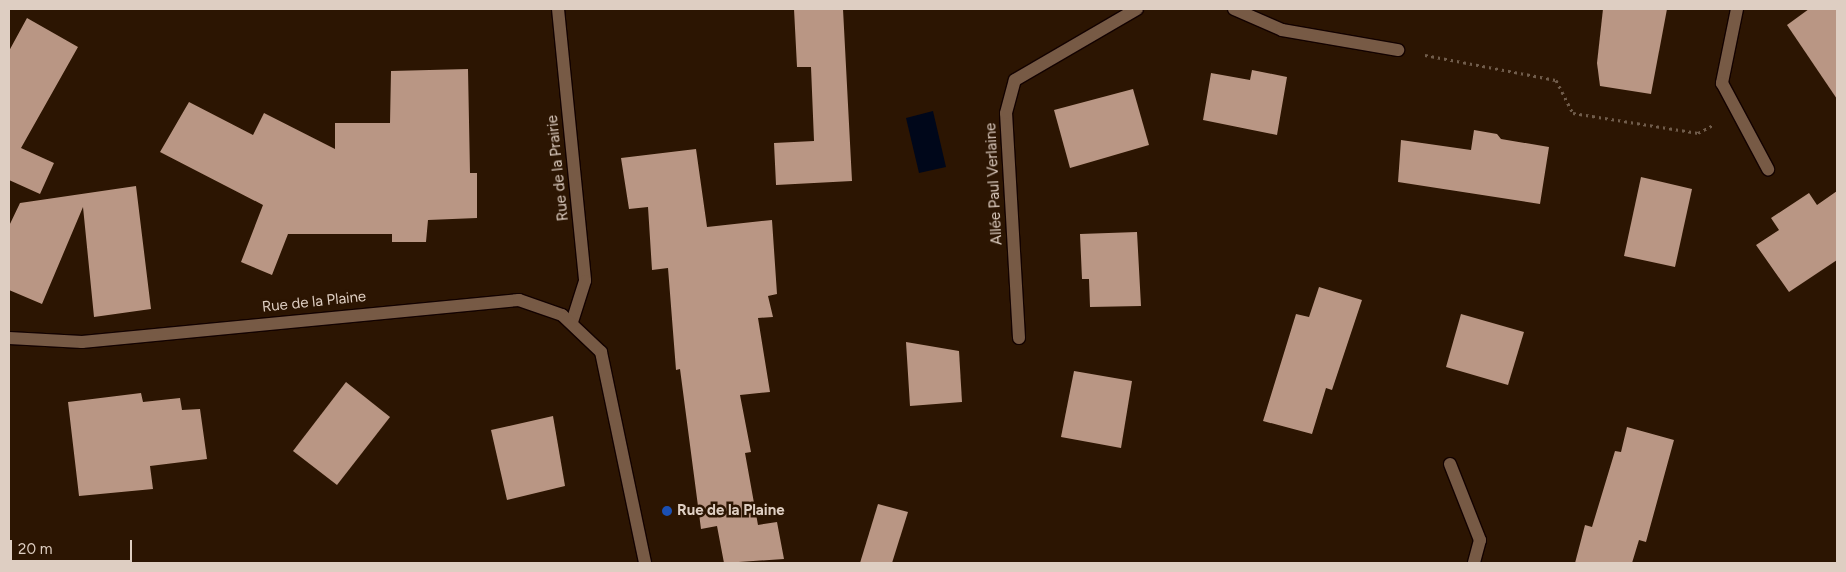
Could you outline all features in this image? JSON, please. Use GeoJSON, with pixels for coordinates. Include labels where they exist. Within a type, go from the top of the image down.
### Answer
{"type":"FeatureCollection","features":[{"type":"Feature","properties":{"kind":"street","name":"Rue de la Prairie"},"geometry":{"type":"LineString","coordinates":[[558,9],[585,281],[572,322]]}},
{"type":"Feature","properties":{"kind":"street","name":"Allée Paul Verlaine"},"geometry":{"type":"LineString","coordinates":[[1020,338],[1006,113],[1015,80],[1138,9]]}},
{"type":"Feature","properties":{"kind":"street"},"geometry":{"type":"LineString","coordinates":[[1234,9],[1282,30],[1398,50]]}},
{"type":"Feature","properties":{"kind":"street"},"geometry":{"type":"LineString","coordinates":[[1737,9],[1722,83],[1768,169]]}},
{"type":"Feature","properties":{"kind":"street","name":"Rue de la Plaine"},"geometry":{"type":"LineString","coordinates":[[9,338],[82,342],[519,300],[562,315],[572,322],[601,352],[644,563]]}},
{"type":"Feature","properties":{"kind":"street"},"geometry":{"type":"LineString","coordinates":[[1450,464],[1480,540],[1474,563]]}},
{"type":"Feature","properties":{"kind":"path"},"geometry":{"type":"LineString","coordinates":[[1398,50],[1556,80],[1573,113],[1698,132],[1738,112]]}},
{"type":"Feature","properties":{"kind":"water"},"geometry":{"type":"Polygon","coordinates":[[[933,111],[946,167],[919,173],[906,118],[933,111]]]}},
{"type":"Feature","properties":{"kind":"building"},"geometry":{"type":"Polygon","coordinates":[[[794,9],[843,9],[852,181],[776,185],[774,143],[814,141],[811,67],[797,67],[794,9]]]}},
{"type":"Feature","properties":{"kind":"building"},"geometry":{"type":"Polygon","coordinates":[[[1603,9],[1667,9],[1651,94],[1600,86],[1597,63],[1603,9]]]}},
{"type":"Feature","properties":{"kind":"building"},"geometry":{"type":"Polygon","coordinates":[[[1809,9],[1837,9],[1837,99],[1787,25],[1809,9]]]}},
{"type":"Feature","properties":{"kind":"building"},"geometry":{"type":"Polygon","coordinates":[[[27,18],[78,47],[21,148],[54,163],[40,194],[9,180],[9,51],[27,18]]]}},
{"type":"Feature","properties":{"kind":"building"},"geometry":{"type":"Polygon","coordinates":[[[468,69],[470,173],[477,173],[477,218],[428,220],[426,242],[392,242],[392,234],[288,234],[272,275],[241,262],[263,205],[160,152],[189,102],[253,135],[264,113],[335,149],[335,123],[390,123],[391,71],[468,69]]]}},
{"type":"Feature","properties":{"kind":"building"},"geometry":{"type":"Polygon","coordinates":[[[1252,70],[1287,77],[1277,135],[1203,120],[1211,73],[1250,80],[1252,70]]]}},
{"type":"Feature","properties":{"kind":"building"},"geometry":{"type":"Polygon","coordinates":[[[1133,89],[1149,145],[1070,168],[1054,110],[1133,89]]]}},
{"type":"Feature","properties":{"kind":"building"},"geometry":{"type":"Polygon","coordinates":[[[1474,130],[1497,134],[1501,139],[1549,147],[1540,204],[1398,182],[1401,140],[1471,150],[1474,130]]]}},
{"type":"Feature","properties":{"kind":"building"},"geometry":{"type":"Polygon","coordinates":[[[696,149],[707,227],[772,220],[777,294],[768,296],[773,317],[758,318],[770,392],[740,395],[751,452],[745,453],[758,525],[777,522],[784,559],[724,563],[717,526],[701,529],[680,369],[676,370],[668,268],[652,270],[648,207],[629,209],[621,158],[696,149]]]}},
{"type":"Feature","properties":{"kind":"building"},"geometry":{"type":"Polygon","coordinates":[[[1641,177],[1692,189],[1675,267],[1624,256],[1641,177]]]}},
{"type":"Feature","properties":{"kind":"building"},"geometry":{"type":"Polygon","coordinates":[[[136,186],[151,309],[94,317],[83,207],[42,304],[9,290],[9,226],[20,203],[136,186]]]}},
{"type":"Feature","properties":{"kind":"building"},"geometry":{"type":"Polygon","coordinates":[[[1837,191],[1837,260],[1789,292],[1756,245],[1779,230],[1771,218],[1809,193],[1817,205],[1837,191]]]}},
{"type":"Feature","properties":{"kind":"building"},"geometry":{"type":"Polygon","coordinates":[[[1137,232],[1141,306],[1090,307],[1089,279],[1082,279],[1080,234],[1137,232]]]}},
{"type":"Feature","properties":{"kind":"building"},"geometry":{"type":"Polygon","coordinates":[[[1319,287],[1362,300],[1332,390],[1326,388],[1312,434],[1263,421],[1296,314],[1309,317],[1319,287]]]}},
{"type":"Feature","properties":{"kind":"building"},"geometry":{"type":"Polygon","coordinates":[[[1461,314],[1524,332],[1508,385],[1446,367],[1461,314]]]}},
{"type":"Feature","properties":{"kind":"building"},"geometry":{"type":"Polygon","coordinates":[[[906,342],[959,351],[962,402],[910,406],[906,342]]]}},
{"type":"Feature","properties":{"kind":"building"},"geometry":{"type":"Polygon","coordinates":[[[1074,371],[1132,381],[1121,448],[1061,437],[1074,371]]]}},
{"type":"Feature","properties":{"kind":"building"},"geometry":{"type":"Polygon","coordinates":[[[346,382],[390,417],[337,485],[293,451],[346,382]]]}},
{"type":"Feature","properties":{"kind":"building"},"geometry":{"type":"Polygon","coordinates":[[[141,393],[143,402],[180,398],[182,410],[200,409],[207,459],[150,466],[153,489],[79,496],[68,402],[141,393]]]}},
{"type":"Feature","properties":{"kind":"building"},"geometry":{"type":"Polygon","coordinates":[[[553,416],[565,486],[507,500],[491,430],[553,416]]]}},
{"type":"Feature","properties":{"kind":"building"},"geometry":{"type":"Polygon","coordinates":[[[1627,427],[1674,440],[1646,542],[1639,540],[1632,563],[1575,563],[1585,525],[1592,527],[1615,451],[1621,452],[1627,427]]]}},
{"type":"Feature","properties":{"kind":"building"},"geometry":{"type":"Polygon","coordinates":[[[878,504],[908,512],[892,563],[860,563],[878,504]]]}},
{"type":"Feature","properties":{"kind":"place","name":"Rue de la Plaine"},"geometry":{"type":"Point","coordinates":[667,511]}}]}
